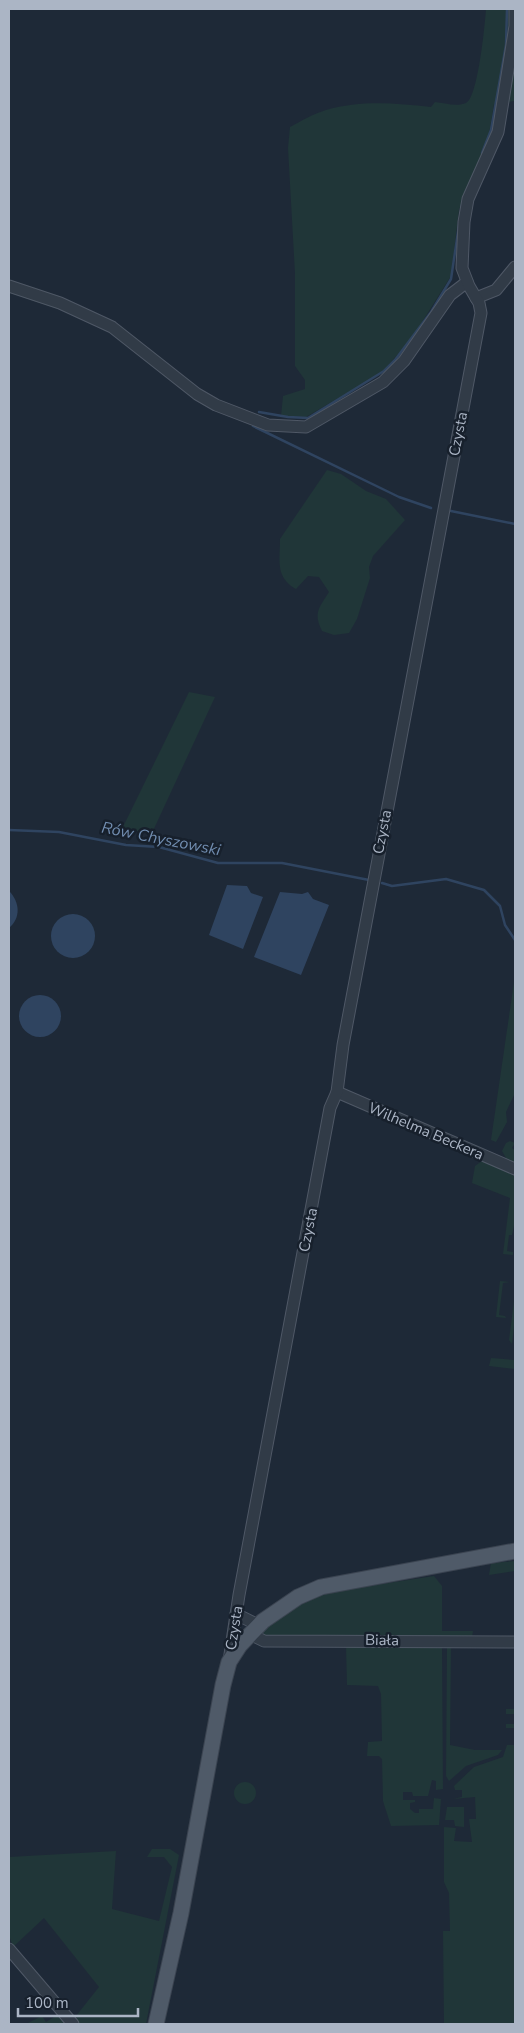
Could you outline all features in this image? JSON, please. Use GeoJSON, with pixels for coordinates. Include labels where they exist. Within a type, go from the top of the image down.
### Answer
{"type":"FeatureCollection","features":[{"type":"Feature","properties":{"kind":"main road","name":"Czysta"},"geometry":{"type":"LineString","coordinates":[[156,2024],[181,1913],[222,1685],[229,1662],[254,1630],[280,1608],[321,1587],[515,1551]]}},
{"type":"Feature","properties":{"kind":"street","name":"Czysta"},"geometry":{"type":"LineString","coordinates":[[229,1662],[236,1614],[330,1108],[337,1092],[343,1045],[481,313],[462,268],[468,199],[498,132],[515,26],[515,9]]}},
{"type":"Feature","properties":{"kind":"street"},"geometry":{"type":"LineString","coordinates":[[476,298],[496,290],[515,267]]}},
{"type":"Feature","properties":{"kind":"street"},"geometry":{"type":"LineString","coordinates":[[9,286],[67,306],[112,327],[198,394],[216,404],[268,425],[306,427],[383,382],[404,361],[450,295],[467,282]]}},
{"type":"Feature","properties":{"kind":"street","name":"Wilhelma Beckera"},"geometry":{"type":"LineString","coordinates":[[337,1092],[515,1169]]}},
{"type":"Feature","properties":{"kind":"street","name":"Biała"},"geometry":{"type":"LineString","coordinates":[[236,1614],[264,1640],[515,1642]]}},
{"type":"Feature","properties":{"kind":"street"},"geometry":{"type":"LineString","coordinates":[[9,1949],[73,2024]]}},
{"type":"Feature","properties":{"kind":"green space"},"geometry":{"type":"Polygon","coordinates":[[[486,9],[514,9],[515,98],[514,101],[494,104],[488,140],[459,210],[451,276],[412,338],[384,370],[306,417],[281,416],[283,396],[305,389],[305,380],[295,366],[295,274],[288,148],[290,127],[321,112],[352,105],[391,104],[431,107],[435,102],[455,105],[466,103],[474,88],[477,75],[486,9]]]}},
{"type":"Feature","properties":{"kind":"green space"},"geometry":{"type":"Polygon","coordinates":[[[327,470],[341,474],[366,491],[386,499],[405,520],[373,556],[369,567],[370,578],[357,619],[349,633],[334,635],[322,631],[319,625],[318,611],[329,592],[319,577],[308,576],[296,589],[285,579],[280,568],[280,539],[327,470]]]}},
{"type":"Feature","properties":{"kind":"green space"},"geometry":{"type":"Polygon","coordinates":[[[189,692],[215,697],[152,833],[122,829],[189,692]]]}},
{"type":"Feature","properties":{"kind":"green space"},"geometry":{"type":"Polygon","coordinates":[[[515,975],[515,1093],[506,1112],[507,1122],[496,1142],[491,1140],[515,975]]]}},
{"type":"Feature","properties":{"kind":"green space"},"geometry":{"type":"Polygon","coordinates":[[[510,1141],[515,1143],[512,1148],[515,1150],[515,1164],[506,1158],[502,1151],[506,1143],[510,1141]]]}},
{"type":"Feature","properties":{"kind":"green space"},"geometry":{"type":"Polygon","coordinates":[[[482,1161],[488,1161],[515,1173],[515,1221],[512,1235],[509,1235],[507,1251],[513,1252],[513,1255],[503,1254],[510,1198],[472,1183],[475,1166],[482,1161]]]}},
{"type":"Feature","properties":{"kind":"green space"},"geometry":{"type":"Polygon","coordinates":[[[500,1281],[510,1282],[503,1283],[499,1315],[506,1318],[496,1317],[500,1281]]]}},
{"type":"Feature","properties":{"kind":"green space"},"geometry":{"type":"Polygon","coordinates":[[[514,1301],[515,1318],[512,1344],[509,1340],[514,1301]]]}},
{"type":"Feature","properties":{"kind":"green space"},"geometry":{"type":"Polygon","coordinates":[[[491,1358],[515,1360],[515,1369],[489,1366],[491,1358]]]}},
{"type":"Feature","properties":{"kind":"green space"},"geometry":{"type":"Polygon","coordinates":[[[515,1561],[515,1571],[489,1575],[491,1563],[515,1561]]]}},
{"type":"Feature","properties":{"kind":"green space"},"geometry":{"type":"Polygon","coordinates":[[[434,1576],[442,1586],[442,1631],[473,1631],[472,1637],[261,1636],[262,1631],[300,1602],[323,1593],[434,1576]]]}},
{"type":"Feature","properties":{"kind":"green space"},"geometry":{"type":"Polygon","coordinates":[[[442,1646],[443,1789],[436,1790],[436,1781],[432,1780],[428,1796],[413,1796],[412,1792],[403,1792],[403,1800],[415,1800],[415,1802],[410,1803],[410,1809],[415,1813],[419,1813],[419,1809],[433,1809],[434,1798],[441,1799],[439,1825],[391,1826],[383,1801],[382,1759],[379,1756],[367,1756],[368,1742],[382,1741],[381,1694],[378,1686],[347,1685],[346,1647],[442,1646]]]}},
{"type":"Feature","properties":{"kind":"green space"},"geometry":{"type":"Polygon","coordinates":[[[447,1646],[451,1646],[450,1745],[475,1750],[502,1750],[498,1755],[466,1766],[449,1781],[446,1776],[447,1646]]]}},
{"type":"Feature","properties":{"kind":"green space"},"geometry":{"type":"Polygon","coordinates":[[[506,1709],[515,1709],[515,1714],[506,1714],[506,1709]]]}},
{"type":"Feature","properties":{"kind":"green space"},"geometry":{"type":"Polygon","coordinates":[[[506,1724],[515,1724],[515,1728],[506,1728],[506,1724]]]}},
{"type":"Feature","properties":{"kind":"green space"},"geometry":{"type":"Polygon","coordinates":[[[515,1728],[515,2024],[444,2024],[443,1931],[450,1931],[449,1893],[444,1882],[444,1827],[456,1828],[454,1841],[472,1842],[469,1819],[476,1819],[475,1797],[453,1799],[462,1797],[462,1790],[455,1790],[454,1786],[474,1767],[503,1757],[507,1745],[514,1745],[515,1728]]]}},
{"type":"Feature","properties":{"kind":"green space"},"geometry":{"type":"Polygon","coordinates":[[[245,1782],[253,1785],[256,1793],[253,1801],[245,1804],[237,1801],[234,1793],[237,1785],[245,1782]]]}},
{"type":"Feature","properties":{"kind":"green space"},"geometry":{"type":"Polygon","coordinates":[[[447,1807],[464,1807],[464,1827],[455,1826],[454,1820],[445,1820],[447,1807]]]}},
{"type":"Feature","properties":{"kind":"green space"},"geometry":{"type":"Polygon","coordinates":[[[152,1849],[170,1849],[179,1855],[146,2024],[78,2024],[76,2016],[99,1987],[44,1918],[13,1947],[9,1935],[9,1857],[116,1851],[112,1909],[159,1921],[172,1867],[164,1857],[147,1857],[152,1849]]]}},
{"type":"Feature","properties":{"kind":"green space"},"geometry":{"type":"Polygon","coordinates":[[[59,2014],[69,2024],[26,2024],[42,2016],[46,2022],[59,2014]]]}},
{"type":"Feature","properties":{"kind":"water"},"geometry":{"type":"Polygon","coordinates":[[[227,885],[247,886],[251,893],[263,897],[243,949],[209,935],[227,885]]]}},
{"type":"Feature","properties":{"kind":"water"},"geometry":{"type":"Polygon","coordinates":[[[9,891],[13,895],[18,910],[16,920],[9,928],[9,891]]]}},
{"type":"Feature","properties":{"kind":"water"},"geometry":{"type":"Polygon","coordinates":[[[280,892],[302,894],[308,892],[313,899],[329,905],[301,975],[254,957],[280,892]]]}},
{"type":"Feature","properties":{"kind":"water"},"geometry":{"type":"Polygon","coordinates":[[[73,914],[85,918],[91,924],[95,936],[91,948],[85,954],[73,958],[61,954],[55,948],[51,936],[55,924],[61,918],[73,914]]]}},
{"type":"Feature","properties":{"kind":"water"},"geometry":{"type":"Polygon","coordinates":[[[40,995],[55,1001],[61,1016],[55,1031],[40,1037],[25,1031],[19,1016],[25,1001],[40,995]]]}},
{"type":"Feature","properties":{"kind":"waterway"},"geometry":{"type":"LineString","coordinates":[[482,153],[491,130],[506,45],[507,9]]}},
{"type":"Feature","properties":{"kind":"waterway"},"geometry":{"type":"LineString","coordinates":[[259,412],[308,418],[384,371],[395,360],[431,312],[451,279],[462,205]]}},
{"type":"Feature","properties":{"kind":"waterway"},"geometry":{"type":"LineString","coordinates":[[253,426],[399,497],[431,508]]}},
{"type":"Feature","properties":{"kind":"waterway"},"geometry":{"type":"LineString","coordinates":[[451,511],[515,524]]}},
{"type":"Feature","properties":{"kind":"waterway","name":"Rów Chyszowski"},"geometry":{"type":"LineString","coordinates":[[9,830],[59,832],[126,845],[159,847],[218,863],[282,863],[369,880]]}},
{"type":"Feature","properties":{"kind":"waterway","name":"Rów Chyszowski"},"geometry":{"type":"LineString","coordinates":[[382,883],[392,886],[446,879],[484,890],[500,906],[505,925],[515,940]]}}]}
